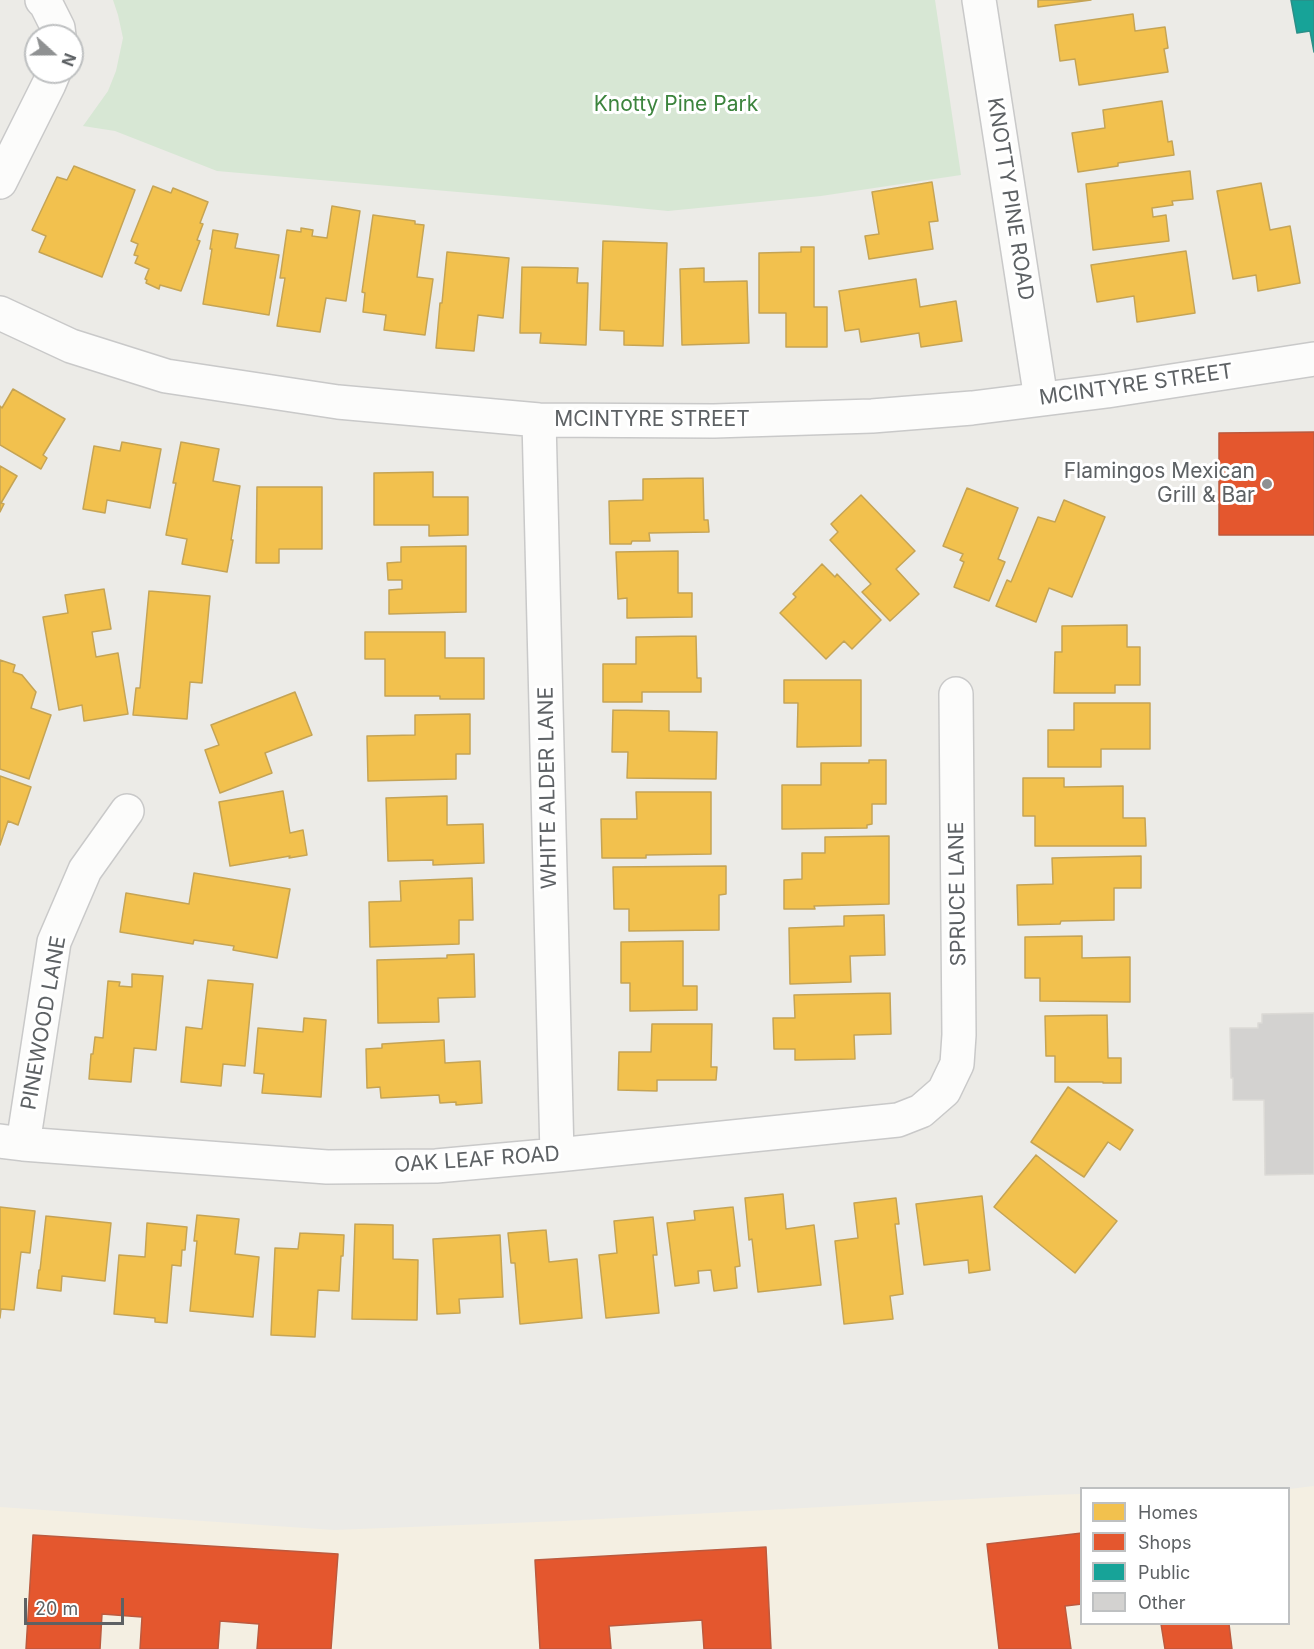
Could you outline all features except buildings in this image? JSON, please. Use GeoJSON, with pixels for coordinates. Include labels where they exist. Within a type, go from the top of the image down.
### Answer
{"type":"FeatureCollection","features":[{"type":"Feature","properties":{"kind":"street"},"geometry":{"type":"LineString","coordinates":[[42,0],[55,24]]}},
{"type":"Feature","properties":{"kind":"street","name":"KNOTTY PINE ROAD"},"geometry":{"type":"LineString","coordinates":[[979,0],[1041,399]]}},
{"type":"Feature","properties":{"kind":"street"},"geometry":{"type":"LineString","coordinates":[[0,182],[49,84]]}},
{"type":"Feature","properties":{"kind":"street","name":"MCINTYRE STREET"},"geometry":{"type":"LineString","coordinates":[[0,313],[71,346],[166,376],[338,402],[539,420],[714,421],[872,416],[972,408],[1107,391],[1314,359]]}},
{"type":"Feature","properties":{"kind":"street","name":"WHITE ALDER LANE"},"geometry":{"type":"LineString","coordinates":[[539,420],[557,1155]]}},
{"type":"Feature","properties":{"kind":"street","name":"SPRUCE LANE"},"geometry":{"type":"LineString","coordinates":[[944,1091],[957,1064],[959,1035],[956,694]]}},
{"type":"Feature","properties":{"kind":"street","name":"PINEWOOD LANE"},"geometry":{"type":"LineString","coordinates":[[12,1143],[54,942],[85,870],[127,811]]}},
{"type":"Feature","properties":{"kind":"street","name":"OAK LEAF ROAD"},"geometry":{"type":"LineString","coordinates":[[12,1143],[327,1167],[436,1166],[898,1120],[921,1110],[944,1091]]}},
{"type":"Feature","properties":{"kind":"shaded area"},"geometry":{"type":"Polygon","coordinates":[[[1314,1486],[1314,1649],[0,1649],[0,1507],[334,1530],[563,1521],[1080,1494],[1080,1625],[1290,1625],[1290,1489],[1314,1486]]]}},
{"type":"Feature","properties":{"kind":"green space","name":"Knotty Pine Park"},"geometry":{"type":"Polygon","coordinates":[[[113,0],[935,0],[961,175],[821,196],[668,211],[217,171],[115,131],[83,126],[108,91],[116,71],[123,38],[113,0]]]}},
{"type":"Feature","properties":{"kind":"place","name":"Flamingos Mexican Grill & Bar"},"geometry":{"type":"Point","coordinates":[1267,484]}}]}
